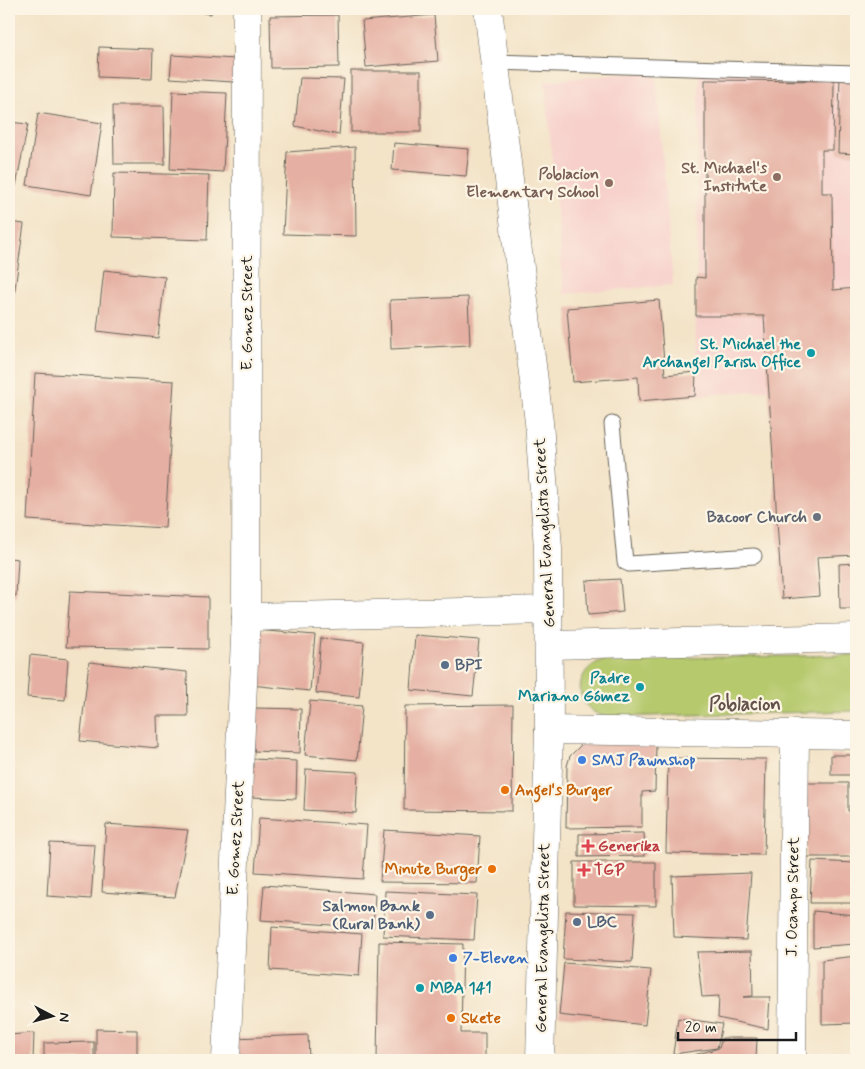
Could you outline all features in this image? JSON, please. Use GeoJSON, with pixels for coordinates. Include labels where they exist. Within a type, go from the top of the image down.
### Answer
{"type":"FeatureCollection","features":[{"type":"Feature","properties":{"kind":"street","name":"E. Gomez Street"},"geometry":{"type":"LineString","coordinates":[[226,1060],[246,617],[247,9]]}},
{"type":"Feature","properties":{"kind":"street","name":"General Evangelista Street"},"geometry":{"type":"LineString","coordinates":[[488,9],[540,431],[548,540],[550,645],[540,1060]]}},
{"type":"Feature","properties":{"kind":"street"},"geometry":{"type":"LineString","coordinates":[[246,617],[550,610]]}},
{"type":"Feature","properties":{"kind":"street"},"geometry":{"type":"LineString","coordinates":[[550,645],[856,638]]}},
{"type":"Feature","properties":{"kind":"street"},"geometry":{"type":"LineString","coordinates":[[548,730],[856,735]]}},
{"type":"Feature","properties":{"kind":"street","name":"J. Ocampo Street"},"geometry":{"type":"LineString","coordinates":[[792,1060],[795,733]]}},
{"type":"Feature","properties":{"kind":"lane"},"geometry":{"type":"LineString","coordinates":[[495,62],[856,73]]}},
{"type":"Feature","properties":{"kind":"lane"},"geometry":{"type":"LineString","coordinates":[[612,424],[625,562],[629,564],[754,556]]}},
{"type":"Feature","properties":{"kind":"shaded area","name":"St. Michael's Institute"},"geometry":{"type":"Polygon","coordinates":[[[699,70],[856,76],[856,288],[763,294],[769,390],[695,396],[699,70]]]}},
{"type":"Feature","properties":{"kind":"shaded area","name":"Poblacion Elementary School"},"geometry":{"type":"Polygon","coordinates":[[[656,71],[673,285],[564,294],[545,81],[656,71]]]}},
{"type":"Feature","properties":{"kind":"green space"},"geometry":{"type":"Polygon","coordinates":[[[856,655],[856,711],[606,717],[594,712],[586,705],[580,687],[582,678],[588,669],[596,663],[608,659],[856,655]]]}},
{"type":"Feature","properties":{"kind":"building"},"geometry":{"type":"Polygon","coordinates":[[[178,9],[212,9],[211,14],[178,9]]]}},
{"type":"Feature","properties":{"kind":"building"},"geometry":{"type":"Polygon","coordinates":[[[338,15],[339,67],[271,68],[270,16],[338,15]]]}},
{"type":"Feature","properties":{"kind":"building"},"geometry":{"type":"Polygon","coordinates":[[[434,15],[438,61],[366,67],[362,21],[434,15]]]}},
{"type":"Feature","properties":{"kind":"building"},"geometry":{"type":"Polygon","coordinates":[[[99,47],[153,49],[152,79],[98,77],[99,47]]]}},
{"type":"Feature","properties":{"kind":"building"},"geometry":{"type":"Polygon","coordinates":[[[172,55],[235,59],[233,82],[170,78],[172,55]]]}},
{"type":"Feature","properties":{"kind":"building"},"geometry":{"type":"Polygon","coordinates":[[[351,71],[421,71],[421,132],[351,132],[351,71]]]}},
{"type":"Feature","properties":{"kind":"building"},"geometry":{"type":"Polygon","coordinates":[[[840,76],[856,76],[856,154],[838,153],[840,76]]]}},
{"type":"Feature","properties":{"kind":"building"},"geometry":{"type":"Polygon","coordinates":[[[300,78],[344,79],[339,135],[295,126],[300,78]]]}},
{"type":"Feature","properties":{"kind":"building"},"geometry":{"type":"Polygon","coordinates":[[[705,80],[834,81],[833,150],[822,150],[822,193],[832,193],[833,290],[856,288],[856,555],[817,557],[820,596],[782,599],[764,316],[696,316],[696,277],[705,278],[705,80]]]}},
{"type":"Feature","properties":{"kind":"building"},"geometry":{"type":"Polygon","coordinates":[[[173,91],[227,93],[223,172],[170,169],[173,91]]]}},
{"type":"Feature","properties":{"kind":"building"},"geometry":{"type":"Polygon","coordinates":[[[113,106],[164,106],[165,164],[114,164],[113,106]]]}},
{"type":"Feature","properties":{"kind":"building"},"geometry":{"type":"Polygon","coordinates":[[[38,113],[102,123],[91,195],[27,185],[38,113]]]}},
{"type":"Feature","properties":{"kind":"building"},"geometry":{"type":"Polygon","coordinates":[[[9,122],[28,124],[16,186],[9,186],[9,122]]]}},
{"type":"Feature","properties":{"kind":"building"},"geometry":{"type":"Polygon","coordinates":[[[394,143],[469,149],[466,176],[392,170],[394,143]]]}},
{"type":"Feature","properties":{"kind":"building"},"geometry":{"type":"Polygon","coordinates":[[[355,147],[356,236],[283,234],[287,152],[355,147]]]}},
{"type":"Feature","properties":{"kind":"building"},"geometry":{"type":"Polygon","coordinates":[[[114,173],[209,175],[207,240],[113,237],[114,173]]]}},
{"type":"Feature","properties":{"kind":"building"},"geometry":{"type":"Polygon","coordinates":[[[9,222],[24,224],[12,310],[9,309],[9,222]]]}},
{"type":"Feature","properties":{"kind":"building"},"geometry":{"type":"Polygon","coordinates":[[[104,270],[165,277],[158,338],[97,331],[104,270]]]}},
{"type":"Feature","properties":{"kind":"building"},"geometry":{"type":"Polygon","coordinates":[[[468,297],[470,345],[391,349],[390,300],[468,297]]]}},
{"type":"Feature","properties":{"kind":"building"},"geometry":{"type":"Polygon","coordinates":[[[659,300],[665,375],[696,372],[695,396],[639,401],[638,377],[573,382],[567,308],[659,300]]]}},
{"type":"Feature","properties":{"kind":"building"},"geometry":{"type":"Polygon","coordinates":[[[35,373],[174,381],[165,528],[27,520],[35,373]]]}},
{"type":"Feature","properties":{"kind":"building"},"geometry":{"type":"Polygon","coordinates":[[[9,558],[18,559],[16,596],[9,596],[9,558]]]}},
{"type":"Feature","properties":{"kind":"building"},"geometry":{"type":"Polygon","coordinates":[[[856,563],[856,609],[840,609],[839,564],[856,563]]]}},
{"type":"Feature","properties":{"kind":"building"},"geometry":{"type":"Polygon","coordinates":[[[620,579],[623,612],[588,615],[586,581],[620,579]]]}},
{"type":"Feature","properties":{"kind":"building"},"geometry":{"type":"Polygon","coordinates":[[[70,591],[208,597],[208,649],[66,647],[70,591]]]}},
{"type":"Feature","properties":{"kind":"building"},"geometry":{"type":"Polygon","coordinates":[[[255,630],[315,635],[310,691],[250,685],[255,630]]]}},
{"type":"Feature","properties":{"kind":"building","name":"BPI"},"geometry":{"type":"Polygon","coordinates":[[[415,635],[479,640],[473,696],[411,690],[415,635]]]}},
{"type":"Feature","properties":{"kind":"building"},"geometry":{"type":"Polygon","coordinates":[[[321,638],[364,642],[359,697],[316,693],[321,638]]]}},
{"type":"Feature","properties":{"kind":"building"},"geometry":{"type":"Polygon","coordinates":[[[30,655],[68,659],[65,700],[27,697],[30,655]]]}},
{"type":"Feature","properties":{"kind":"building"},"geometry":{"type":"Polygon","coordinates":[[[89,662],[187,672],[188,716],[157,716],[158,748],[80,741],[89,662]]]}},
{"type":"Feature","properties":{"kind":"building"},"geometry":{"type":"Polygon","coordinates":[[[310,701],[362,706],[357,760],[305,755],[310,701]]]}},
{"type":"Feature","properties":{"kind":"building"},"geometry":{"type":"Polygon","coordinates":[[[513,705],[512,811],[404,810],[405,706],[513,705]]]}},
{"type":"Feature","properties":{"kind":"building"},"geometry":{"type":"Polygon","coordinates":[[[255,708],[301,709],[300,753],[254,751],[255,708]]]}},
{"type":"Feature","properties":{"kind":"building"},"geometry":{"type":"Polygon","coordinates":[[[583,743],[656,744],[655,791],[642,792],[642,827],[566,828],[567,766],[570,756],[583,743]]]}},
{"type":"Feature","properties":{"kind":"building"},"geometry":{"type":"Polygon","coordinates":[[[831,755],[856,755],[856,775],[831,775],[831,755]]]}},
{"type":"Feature","properties":{"kind":"building"},"geometry":{"type":"Polygon","coordinates":[[[668,758],[766,759],[764,855],[666,853],[668,758]]]}},
{"type":"Feature","properties":{"kind":"building"},"geometry":{"type":"Polygon","coordinates":[[[252,759],[297,761],[296,799],[251,797],[252,759]]]}},
{"type":"Feature","properties":{"kind":"building"},"geometry":{"type":"Polygon","coordinates":[[[306,769],[358,772],[356,813],[304,810],[306,769]]]}},
{"type":"Feature","properties":{"kind":"building"},"geometry":{"type":"Polygon","coordinates":[[[806,783],[848,783],[848,811],[856,811],[856,857],[806,857],[806,783]]]}},
{"type":"Feature","properties":{"kind":"building"},"geometry":{"type":"Polygon","coordinates":[[[259,818],[367,825],[363,879],[255,872],[259,818]]]}},
{"type":"Feature","properties":{"kind":"building"},"geometry":{"type":"Polygon","coordinates":[[[106,824],[188,830],[175,897],[102,892],[106,824]]]}},
{"type":"Feature","properties":{"kind":"building"},"geometry":{"type":"Polygon","coordinates":[[[384,830],[480,836],[477,883],[380,882],[384,830]]]}},
{"type":"Feature","properties":{"kind":"building"},"geometry":{"type":"Polygon","coordinates":[[[644,833],[645,856],[579,857],[579,834],[644,833]]]}},
{"type":"Feature","properties":{"kind":"building"},"geometry":{"type":"Polygon","coordinates":[[[50,843],[95,845],[91,899],[47,896],[50,843]]]}},
{"type":"Feature","properties":{"kind":"building"},"geometry":{"type":"Polygon","coordinates":[[[812,861],[856,863],[856,903],[810,903],[812,861]]]}},
{"type":"Feature","properties":{"kind":"building"},"geometry":{"type":"Polygon","coordinates":[[[574,862],[656,862],[656,906],[574,905],[574,862]]]}},
{"type":"Feature","properties":{"kind":"building"},"geometry":{"type":"Polygon","coordinates":[[[751,873],[746,940],[674,937],[672,876],[751,873]]]}},
{"type":"Feature","properties":{"kind":"building"},"geometry":{"type":"Polygon","coordinates":[[[264,885],[375,894],[373,928],[261,920],[264,885]]]}},
{"type":"Feature","properties":{"kind":"building","name":"Salmon Bank (Rural Bank)"},"geometry":{"type":"Polygon","coordinates":[[[385,891],[477,895],[474,940],[383,936],[385,891]]]}},
{"type":"Feature","properties":{"kind":"building"},"geometry":{"type":"Polygon","coordinates":[[[566,911],[635,913],[632,962],[563,959],[566,911]]]}},
{"type":"Feature","properties":{"kind":"building"},"geometry":{"type":"Polygon","coordinates":[[[813,911],[856,915],[856,944],[813,947],[813,911]]]}},
{"type":"Feature","properties":{"kind":"building"},"geometry":{"type":"Polygon","coordinates":[[[272,927],[362,934],[359,976],[270,970],[272,927]]]}},
{"type":"Feature","properties":{"kind":"building","name":"MBA 141"},"geometry":{"type":"Polygon","coordinates":[[[379,942],[463,944],[461,1033],[485,1033],[485,1060],[377,1060],[379,942]]]}},
{"type":"Feature","properties":{"kind":"building"},"geometry":{"type":"Polygon","coordinates":[[[752,951],[753,996],[743,997],[770,997],[768,1029],[718,1018],[719,996],[702,997],[697,952],[752,951]]]}},
{"type":"Feature","properties":{"kind":"building"},"geometry":{"type":"Polygon","coordinates":[[[856,956],[856,1023],[822,1024],[822,960],[856,956]]]}},
{"type":"Feature","properties":{"kind":"building"},"geometry":{"type":"Polygon","coordinates":[[[564,963],[651,970],[645,1025],[559,1015],[564,963]]]}},
{"type":"Feature","properties":{"kind":"building"},"geometry":{"type":"Polygon","coordinates":[[[678,1018],[722,1024],[717,1048],[673,1054],[678,1018]]]}},
{"type":"Feature","properties":{"kind":"building"},"geometry":{"type":"Polygon","coordinates":[[[96,1029],[137,1030],[137,1060],[96,1060],[96,1029]]]}},
{"type":"Feature","properties":{"kind":"building"},"geometry":{"type":"Polygon","coordinates":[[[34,1033],[33,1060],[9,1060],[9,1035],[34,1033]]]}},
{"type":"Feature","properties":{"kind":"building"},"geometry":{"type":"Polygon","coordinates":[[[308,1035],[309,1060],[234,1060],[233,1038],[308,1035]]]}},
{"type":"Feature","properties":{"kind":"building"},"geometry":{"type":"Polygon","coordinates":[[[722,1038],[757,1038],[756,1060],[694,1060],[694,1055],[719,1048],[722,1038]]]}},
{"type":"Feature","properties":{"kind":"building"},"geometry":{"type":"Polygon","coordinates":[[[94,1042],[94,1060],[44,1060],[44,1043],[94,1042]]]}},
{"type":"Feature","properties":{"kind":"place","name":"St. Michael's Institute"},"geometry":{"type":"Point","coordinates":[777,177]}},
{"type":"Feature","properties":{"kind":"place","name":"Poblacion Elementary School"},"geometry":{"type":"Point","coordinates":[609,183]}},
{"type":"Feature","properties":{"kind":"place","name":"St. Michael the Archangel Parish Office"},"geometry":{"type":"Point","coordinates":[811,353]}},
{"type":"Feature","properties":{"kind":"place","name":"Bacoor Church"},"geometry":{"type":"Point","coordinates":[817,517]}},
{"type":"Feature","properties":{"kind":"place","name":"BPI"},"geometry":{"type":"Point","coordinates":[445,665]}},
{"type":"Feature","properties":{"kind":"place","name":"Padre Mariano Gómez"},"geometry":{"type":"Point","coordinates":[640,687]}},
{"type":"Feature","properties":{"kind":"place","name":"SMJ Pawnshop"},"geometry":{"type":"Point","coordinates":[582,760]}},
{"type":"Feature","properties":{"kind":"place","name":"Angel's Burger"},"geometry":{"type":"Point","coordinates":[505,790]}},
{"type":"Feature","properties":{"kind":"place","name":"Generika"},"geometry":{"type":"Point","coordinates":[588,846]}},
{"type":"Feature","properties":{"kind":"place","name":"Minute Burger"},"geometry":{"type":"Point","coordinates":[492,869]}},
{"type":"Feature","properties":{"kind":"place","name":"TGP"},"geometry":{"type":"Point","coordinates":[584,870]}},
{"type":"Feature","properties":{"kind":"place","name":"Salmon Bank (Rural Bank)"},"geometry":{"type":"Point","coordinates":[430,915]}},
{"type":"Feature","properties":{"kind":"place","name":"LBC"},"geometry":{"type":"Point","coordinates":[577,922]}},
{"type":"Feature","properties":{"kind":"place","name":"7-Eleven"},"geometry":{"type":"Point","coordinates":[453,958]}},
{"type":"Feature","properties":{"kind":"place","name":"MBA 141"},"geometry":{"type":"Point","coordinates":[420,988]}},
{"type":"Feature","properties":{"kind":"place","name":"Skete"},"geometry":{"type":"Point","coordinates":[451,1018]}},
{"type":"Feature","properties":{"kind":"district","name":"Poblacion"},"geometry":{"type":"Point","coordinates":[745,704]}}]}
